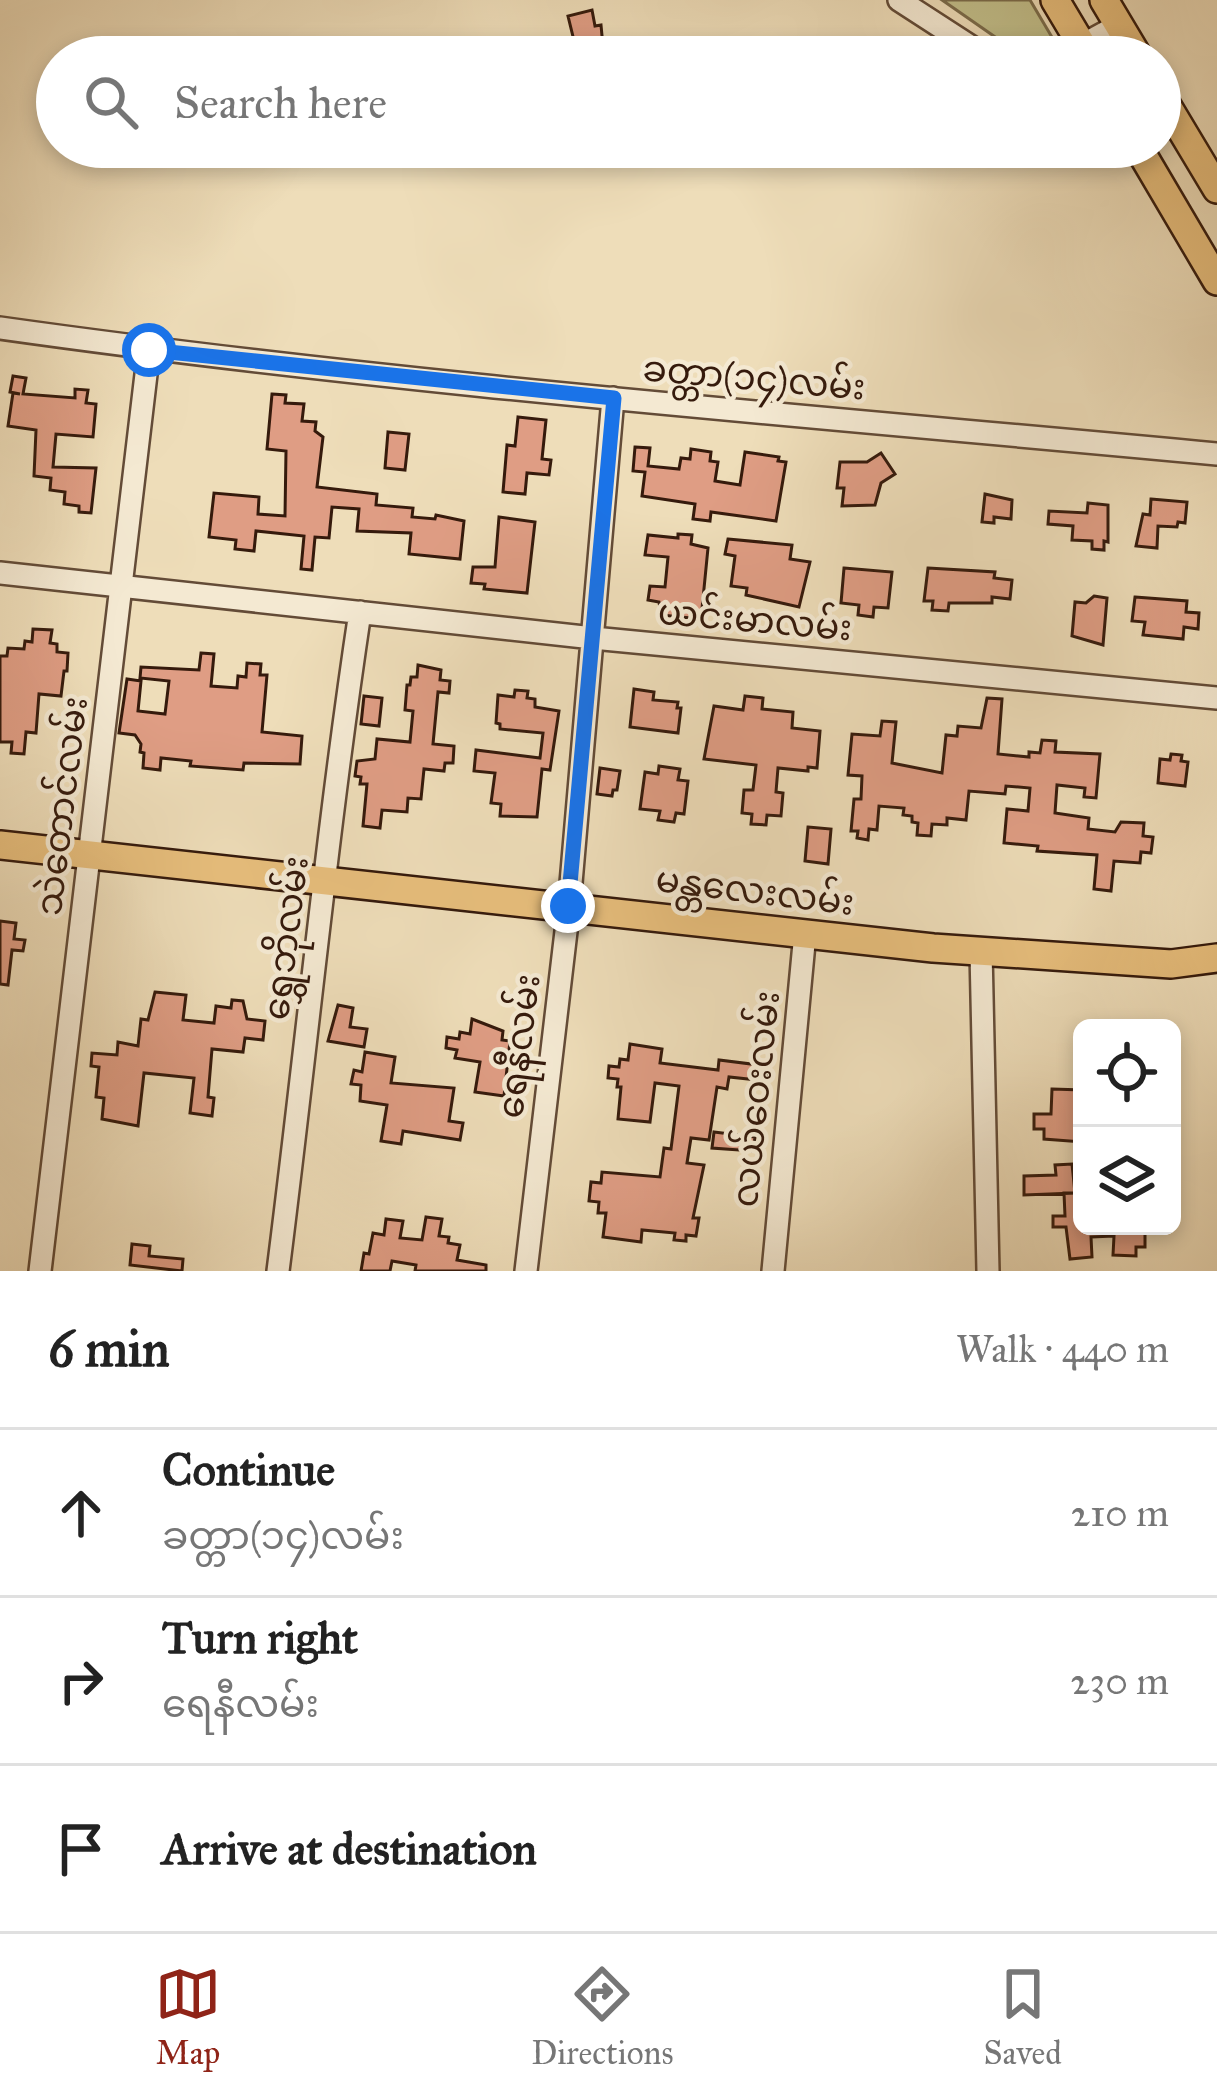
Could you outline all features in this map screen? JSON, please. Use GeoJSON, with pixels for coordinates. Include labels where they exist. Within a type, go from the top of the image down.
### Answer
{"type":"FeatureCollection","features":[{"type":"Feature","properties":{"kind":"main road"},"geometry":{"type":"LineString","coordinates":[[1055,0],[1070,36]]}},
{"type":"Feature","properties":{"kind":"main road"},"geometry":{"type":"LineString","coordinates":[[1181,129],[1217,189]]}},
{"type":"Feature","properties":{"kind":"main road"},"geometry":{"type":"LineString","coordinates":[[1150,168],[1217,281]]}},
{"type":"Feature","properties":{"kind":"main road","name":"မန္တလေးလမ်း"},"geometry":{"type":"LineString","coordinates":[[0,845],[981,951],[1171,964],[1217,958]]}},
{"type":"Feature","properties":{"kind":"street"},"geometry":{"type":"LineString","coordinates":[[899,0],[954,36]]}},
{"type":"Feature","properties":{"kind":"street"},"geometry":{"type":"LineString","coordinates":[[1092,36],[1111,12]]}},
{"type":"Feature","properties":{"kind":"street","name":"ခတ္တာ(၁၄)လမ်း"},"geometry":{"type":"LineString","coordinates":[[0,328],[149,350],[1217,454]]}},
{"type":"Feature","properties":{"kind":"street","name":"သဲတောင်လမ်း"},"geometry":{"type":"LineString","coordinates":[[40,1271],[149,350]]}},
{"type":"Feature","properties":{"kind":"street","name":"ရေနီလမ်း"},"geometry":{"type":"LineString","coordinates":[[526,1271],[568,906],[614,398]]}},
{"type":"Feature","properties":{"kind":"street","name":"ယင်းမာလမ်း"},"geometry":{"type":"LineString","coordinates":[[0,573],[592,638],[1217,698]]}},
{"type":"Feature","properties":{"kind":"street","name":"ရွှေဘိုလမ်း"},"geometry":{"type":"LineString","coordinates":[[278,1271],[327,879],[335,778],[360,612]]}},
{"type":"Feature","properties":{"kind":"street","name":"လယ်ဝေးလမ်း"},"geometry":{"type":"LineString","coordinates":[[772,1271],[806,933]]}},
{"type":"Feature","properties":{"kind":"street"},"geometry":{"type":"LineString","coordinates":[[981,951],[988,1271]]}},
{"type":"Feature","properties":{"kind":"shaded area"},"geometry":{"type":"Polygon","coordinates":[[[942,0],[1030,0],[1051,36],[994,36],[942,0]]]}},
{"type":"Feature","properties":{"kind":"building"},"geometry":{"type":"Polygon","coordinates":[[[592,10],[602,36],[573,36],[568,16],[592,10]]]}},
{"type":"Feature","properties":{"kind":"building"},"geometry":{"type":"Polygon","coordinates":[[[13,376],[26,378],[23,394],[75,398],[75,389],[88,390],[86,403],[96,404],[93,437],[56,434],[53,467],[96,468],[91,513],[64,504],[65,492],[50,490],[51,478],[34,476],[36,430],[8,426],[13,393],[20,394],[10,392],[13,376]]]}},
{"type":"Feature","properties":{"kind":"building"},"geometry":{"type":"Polygon","coordinates":[[[272,394],[286,395],[285,403],[304,404],[302,421],[316,422],[315,431],[323,437],[317,487],[377,494],[376,505],[413,508],[412,517],[435,519],[436,515],[464,521],[460,559],[409,554],[411,533],[357,531],[359,509],[332,507],[329,538],[315,537],[312,570],[301,569],[304,536],[256,531],[254,551],[235,549],[236,540],[209,537],[214,493],[259,497],[258,514],[285,516],[286,451],[267,449],[272,394]]]}},
{"type":"Feature","properties":{"kind":"building"},"geometry":{"type":"Polygon","coordinates":[[[518,417],[546,420],[542,459],[551,460],[549,475],[527,473],[525,494],[503,492],[507,445],[515,446],[518,417]]]}},
{"type":"Feature","properties":{"kind":"building"},"geometry":{"type":"Polygon","coordinates":[[[388,432],[409,434],[405,470],[385,468],[388,432]]]}},
{"type":"Feature","properties":{"kind":"building"},"geometry":{"type":"Polygon","coordinates":[[[635,447],[650,448],[648,466],[679,469],[681,458],[690,459],[691,449],[711,452],[710,461],[718,462],[715,481],[740,485],[745,452],[779,457],[778,461],[786,462],[776,521],[711,512],[710,521],[693,519],[695,504],[642,496],[645,472],[633,471],[635,447]]]}},
{"type":"Feature","properties":{"kind":"building"},"geometry":{"type":"Polygon","coordinates":[[[881,453],[895,474],[881,483],[875,505],[842,506],[844,488],[837,488],[840,462],[867,462],[881,453]]]}},
{"type":"Feature","properties":{"kind":"building"},"geometry":{"type":"Polygon","coordinates":[[[985,494],[1012,500],[1011,519],[994,517],[994,523],[982,522],[985,494]]]}},
{"type":"Feature","properties":{"kind":"building"},"geometry":{"type":"Polygon","coordinates":[[[1151,499],[1187,502],[1185,523],[1158,526],[1157,548],[1136,546],[1143,514],[1150,515],[1151,499]]]}},
{"type":"Feature","properties":{"kind":"building"},"geometry":{"type":"Polygon","coordinates":[[[1088,503],[1108,505],[1104,550],[1092,549],[1092,541],[1072,540],[1073,526],[1048,524],[1049,511],[1087,513],[1088,503]]]}},
{"type":"Feature","properties":{"kind":"building"},"geometry":{"type":"Polygon","coordinates":[[[499,517],[535,522],[527,593],[484,589],[485,584],[471,583],[473,567],[495,567],[499,517]]]}},
{"type":"Feature","properties":{"kind":"building"},"geometry":{"type":"Polygon","coordinates":[[[678,534],[692,535],[691,544],[708,548],[701,619],[661,615],[659,602],[648,600],[650,586],[665,587],[668,557],[645,555],[648,535],[678,538],[678,534]]]}},
{"type":"Feature","properties":{"kind":"building"},"geometry":{"type":"Polygon","coordinates":[[[728,539],[792,545],[790,559],[810,562],[799,607],[746,595],[747,588],[731,586],[735,556],[725,554],[728,539]]]}},
{"type":"Feature","properties":{"kind":"building"},"geometry":{"type":"Polygon","coordinates":[[[844,568],[892,572],[888,608],[874,607],[873,617],[858,615],[859,605],[841,603],[844,568]]]}},
{"type":"Feature","properties":{"kind":"building"},"geometry":{"type":"Polygon","coordinates":[[[928,568],[995,572],[994,578],[1012,580],[1010,599],[949,603],[948,611],[932,610],[933,601],[924,601],[928,568]]]}},
{"type":"Feature","properties":{"kind":"building"},"geometry":{"type":"Polygon","coordinates":[[[1094,596],[1107,598],[1103,645],[1072,636],[1075,602],[1086,603],[1094,596]]]}},
{"type":"Feature","properties":{"kind":"building"},"geometry":{"type":"Polygon","coordinates":[[[1135,597],[1187,601],[1186,612],[1199,613],[1198,629],[1184,627],[1183,639],[1143,635],[1145,622],[1132,621],[1135,597]]]}},
{"type":"Feature","properties":{"kind":"building"},"geometry":{"type":"Polygon","coordinates":[[[33,629],[52,630],[50,643],[57,644],[57,652],[68,653],[67,671],[61,696],[39,694],[36,733],[26,732],[24,754],[11,753],[12,742],[0,742],[0,656],[7,656],[8,648],[24,649],[25,641],[32,642],[33,629]]]}},
{"type":"Feature","properties":{"kind":"building"},"geometry":{"type":"Polygon","coordinates":[[[201,653],[214,654],[211,686],[237,688],[238,676],[246,677],[247,663],[261,664],[260,675],[267,675],[262,732],[302,736],[300,764],[244,763],[243,770],[190,766],[191,761],[161,758],[160,770],[143,768],[144,753],[135,735],[119,733],[127,679],[141,681],[138,711],[165,714],[169,681],[140,678],[141,667],[199,670],[201,653]]]}},
{"type":"Feature","properties":{"kind":"building"},"geometry":{"type":"Polygon","coordinates":[[[418,665],[441,670],[440,680],[450,681],[449,693],[438,692],[433,744],[454,746],[453,763],[445,763],[444,771],[424,769],[421,799],[408,798],[407,812],[382,810],[380,828],[363,826],[367,784],[360,784],[361,777],[355,776],[357,761],[375,759],[377,739],[410,742],[413,711],[405,710],[407,685],[411,677],[417,677],[418,665]]]}},
{"type":"Feature","properties":{"kind":"building"},"geometry":{"type":"Polygon","coordinates":[[[634,689],[654,692],[653,700],[678,702],[678,733],[630,727],[634,689]]]}},
{"type":"Feature","properties":{"kind":"building"},"geometry":{"type":"Polygon","coordinates":[[[515,690],[528,691],[527,698],[535,699],[535,707],[559,711],[550,770],[542,769],[537,817],[500,816],[501,804],[491,803],[495,773],[474,771],[476,750],[540,758],[543,733],[500,729],[496,723],[498,695],[514,697],[515,690]]]}},
{"type":"Feature","properties":{"kind":"building"},"geometry":{"type":"Polygon","coordinates":[[[364,696],[382,698],[379,726],[361,724],[364,696]]]}},
{"type":"Feature","properties":{"kind":"building"},"geometry":{"type":"Polygon","coordinates":[[[745,696],[763,698],[762,709],[793,712],[792,728],[820,731],[817,768],[778,768],[781,816],[767,815],[766,825],[751,824],[752,814],[742,813],[744,790],[753,790],[756,765],[704,759],[714,706],[743,710],[745,696]]]}},
{"type":"Feature","properties":{"kind":"building"},"geometry":{"type":"Polygon","coordinates":[[[987,698],[1002,699],[998,754],[1029,757],[1029,752],[1040,753],[1042,740],[1056,741],[1055,752],[1100,754],[1096,798],[1084,797],[1085,788],[1057,785],[1055,813],[1089,818],[1088,829],[1115,832],[1121,822],[1144,823],[1143,836],[1153,837],[1151,853],[1141,852],[1140,863],[1114,861],[1111,891],[1094,889],[1097,855],[1037,851],[1038,846],[1004,843],[1007,809],[1028,811],[1030,788],[1006,786],[1005,794],[969,791],[966,820],[947,818],[947,825],[932,824],[931,836],[917,835],[918,823],[903,815],[904,808],[879,806],[877,830],[869,829],[868,840],[851,831],[862,776],[848,775],[852,734],[880,736],[882,721],[896,722],[892,763],[942,773],[946,735],[957,736],[958,726],[981,728],[987,698]]]}},
{"type":"Feature","properties":{"kind":"building"},"geometry":{"type":"Polygon","coordinates":[[[1171,754],[1182,755],[1181,761],[1188,762],[1185,786],[1158,783],[1160,759],[1170,760],[1171,754]]]}},
{"type":"Feature","properties":{"kind":"building"},"geometry":{"type":"Polygon","coordinates":[[[659,766],[680,769],[678,780],[688,781],[684,814],[676,813],[674,822],[658,820],[660,811],[640,809],[645,772],[658,774],[659,766]]]}},
{"type":"Feature","properties":{"kind":"building"},"geometry":{"type":"Polygon","coordinates":[[[600,768],[620,771],[612,796],[597,794],[600,768]]]}},
{"type":"Feature","properties":{"kind":"building"},"geometry":{"type":"Polygon","coordinates":[[[808,827],[831,829],[828,864],[805,861],[808,827]]]}},
{"type":"Feature","properties":{"kind":"building"},"geometry":{"type":"Polygon","coordinates":[[[0,921],[16,923],[14,939],[25,940],[23,951],[12,950],[8,985],[0,984],[0,921]]]}},
{"type":"Feature","properties":{"kind":"building"},"geometry":{"type":"Polygon","coordinates":[[[155,992],[186,995],[183,1020],[214,1023],[216,1006],[231,1008],[232,1000],[243,1001],[247,1019],[265,1021],[263,1040],[245,1038],[243,1052],[212,1049],[208,1097],[214,1098],[212,1116],[190,1113],[194,1078],[144,1073],[138,1126],[102,1119],[104,1098],[96,1097],[99,1067],[91,1066],[92,1053],[117,1055],[118,1042],[138,1046],[141,1019],[148,1020],[155,992]]]}},
{"type":"Feature","properties":{"kind":"building"},"geometry":{"type":"Polygon","coordinates":[[[338,1005],[353,1008],[350,1027],[367,1029],[364,1047],[328,1041],[338,1005]]]}},
{"type":"Feature","properties":{"kind":"building"},"geometry":{"type":"Polygon","coordinates":[[[472,1019],[503,1031],[502,1040],[510,1041],[504,1096],[475,1092],[480,1062],[455,1058],[457,1050],[446,1048],[447,1037],[470,1034],[472,1019]]]}},
{"type":"Feature","properties":{"kind":"building"},"geometry":{"type":"Polygon","coordinates":[[[630,1044],[662,1049],[660,1063],[718,1070],[719,1060],[767,1066],[766,1081],[729,1077],[727,1089],[717,1087],[709,1140],[691,1138],[687,1163],[704,1165],[693,1218],[699,1218],[696,1236],[686,1235],[686,1241],[674,1240],[675,1233],[642,1230],[641,1242],[603,1237],[606,1213],[598,1213],[599,1202],[589,1201],[591,1182],[601,1183],[602,1172],[660,1177],[664,1148],[671,1149],[679,1086],[655,1083],[650,1122],[618,1119],[621,1087],[617,1087],[618,1079],[608,1078],[609,1066],[619,1067],[620,1059],[628,1060],[630,1044]]]}},
{"type":"Feature","properties":{"kind":"building"},"geometry":{"type":"Polygon","coordinates":[[[365,1052],[395,1057],[391,1083],[454,1088],[449,1121],[463,1123],[460,1140],[403,1131],[401,1144],[381,1141],[387,1105],[360,1101],[361,1085],[351,1084],[354,1070],[362,1072],[365,1052]]]}},
{"type":"Feature","properties":{"kind":"building"},"geometry":{"type":"Polygon","coordinates":[[[1052,1089],[1073,1090],[1073,1141],[1044,1139],[1044,1129],[1034,1129],[1034,1114],[1051,1114],[1052,1089]]]}},
{"type":"Feature","properties":{"kind":"building"},"geometry":{"type":"Polygon","coordinates":[[[714,1132],[755,1137],[753,1151],[712,1148],[714,1132]]]}},
{"type":"Feature","properties":{"kind":"building"},"geometry":{"type":"Polygon","coordinates":[[[1072,1164],[1073,1193],[1024,1195],[1024,1176],[1056,1175],[1055,1165],[1072,1164]]]}},
{"type":"Feature","properties":{"kind":"building"},"geometry":{"type":"Polygon","coordinates":[[[1064,1193],[1073,1193],[1073,1235],[1145,1235],[1145,1247],[1136,1247],[1136,1256],[1113,1255],[1114,1236],[1091,1237],[1092,1257],[1070,1259],[1066,1227],[1053,1227],[1053,1216],[1065,1216],[1064,1193]]]}},
{"type":"Feature","properties":{"kind":"building"},"geometry":{"type":"Polygon","coordinates":[[[426,1217],[442,1219],[439,1236],[460,1245],[457,1260],[486,1265],[486,1271],[415,1271],[416,1265],[392,1261],[390,1271],[361,1271],[373,1233],[384,1235],[386,1219],[403,1221],[400,1238],[422,1240],[426,1217]]]}},
{"type":"Feature","properties":{"kind":"building"},"geometry":{"type":"Polygon","coordinates":[[[132,1244],[150,1246],[149,1256],[183,1259],[182,1271],[130,1265],[132,1244]]]}},
{"type":"Feature","properties":{"kind":"route"},"geometry":{"type":"LineString","coordinates":[[149,350],[614,398],[568,906]]}}]}
